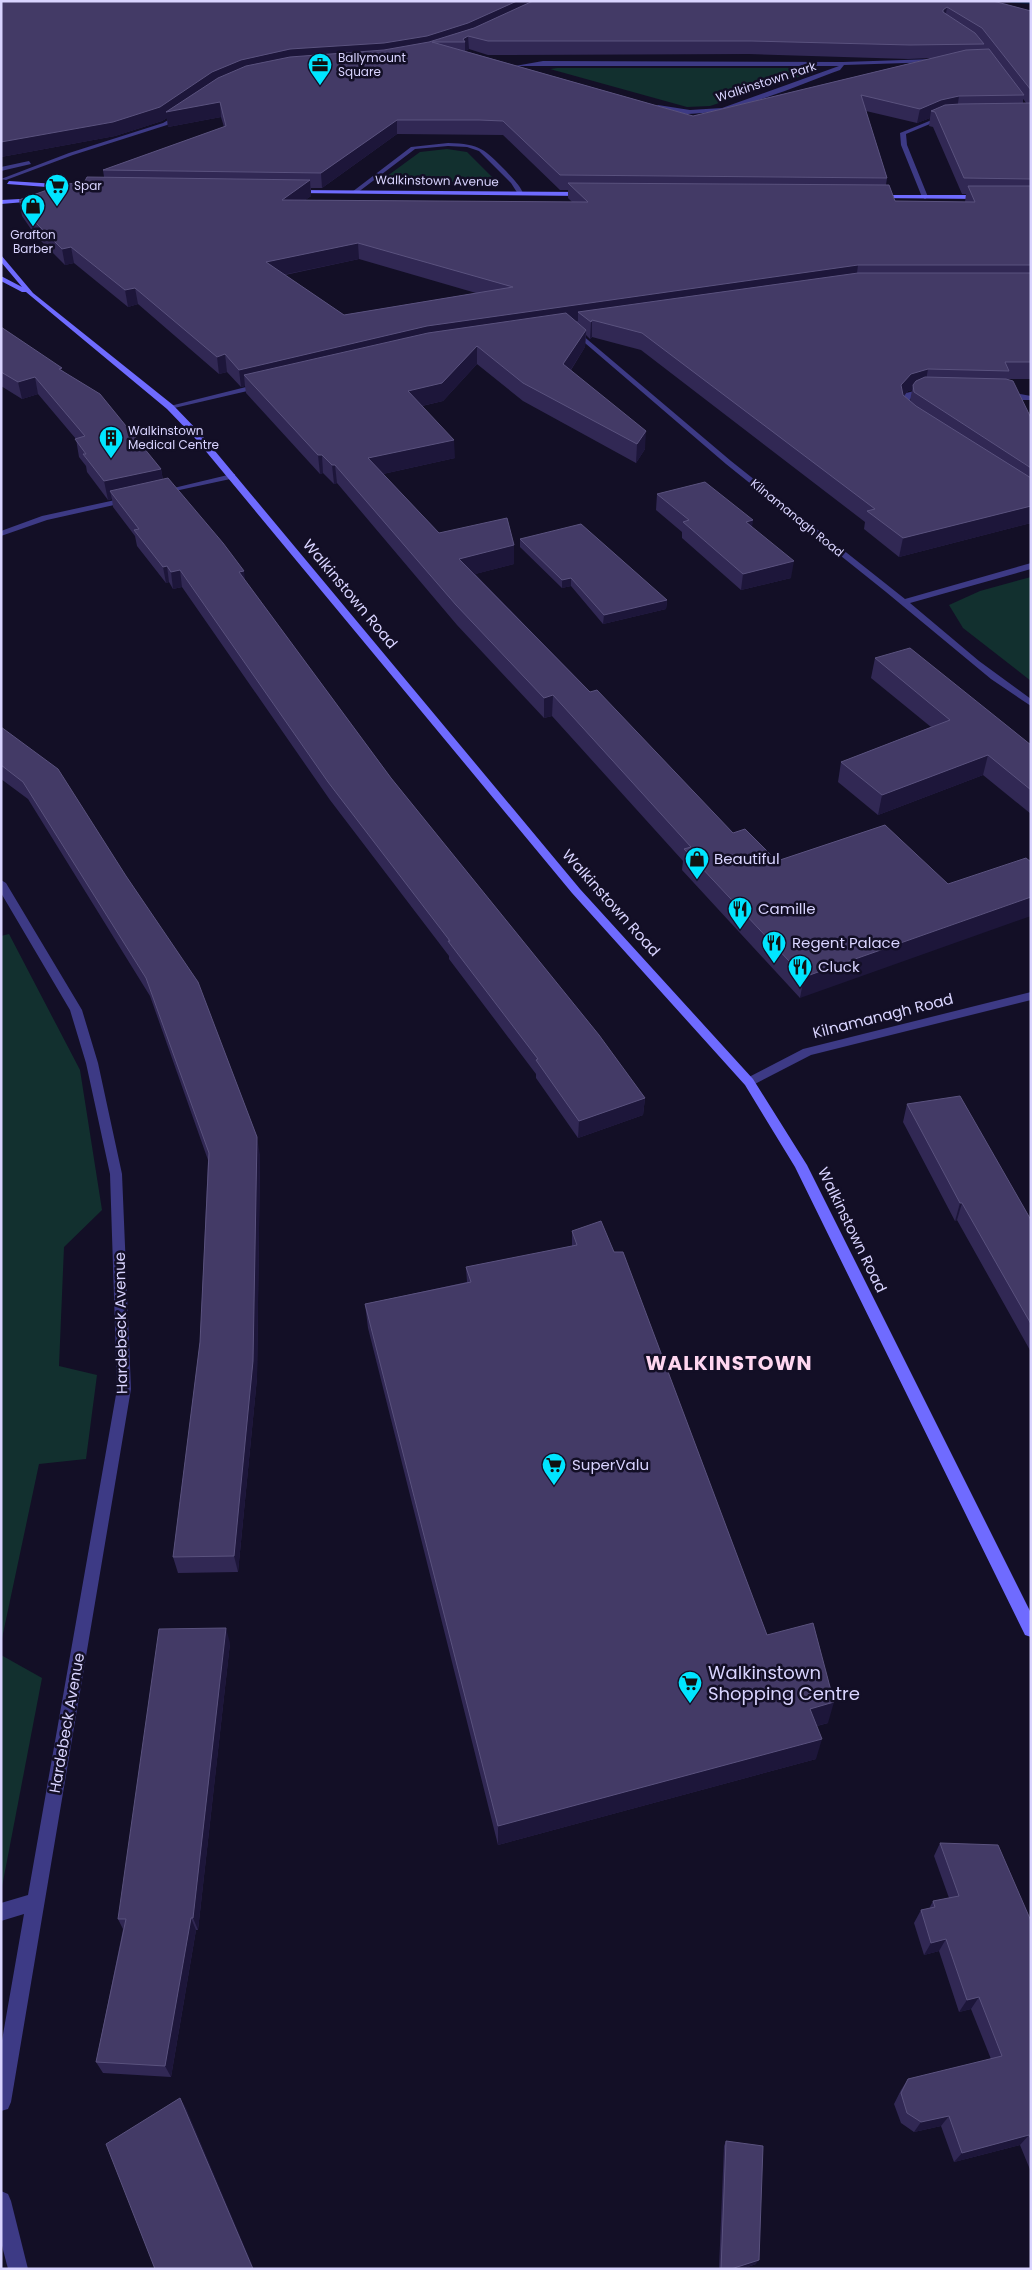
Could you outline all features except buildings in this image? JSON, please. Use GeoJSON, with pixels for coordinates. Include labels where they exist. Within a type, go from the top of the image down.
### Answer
{"type":"FeatureCollection","features":[{"type":"Feature","properties":{"kind":"main road"},"geometry":{"type":"LineString","coordinates":[[42,198],[1,202],[7,185],[84,187]]}},
{"type":"Feature","properties":{"kind":"main road","name":"Walkinstown Avenue"},"geometry":{"type":"LineString","coordinates":[[286,191],[589,194]]}},
{"type":"Feature","properties":{"kind":"main road"},"geometry":{"type":"LineString","coordinates":[[866,196],[993,198]]}},
{"type":"Feature","properties":{"kind":"main road","name":"Walkinstown Road"},"geometry":{"type":"LineString","coordinates":[[1,257],[31,294]]}},
{"type":"Feature","properties":{"kind":"main road","name":"Walkinstown Road"},"geometry":{"type":"LineString","coordinates":[[1,278],[31,294],[170,407],[232,476],[576,891],[749,1082],[801,1165],[1031,1630]]}},
{"type":"Feature","properties":{"kind":"street","name":"Walkinstown Park"},"geometry":{"type":"LineString","coordinates":[[518,66],[543,63],[843,64],[939,61]]}},
{"type":"Feature","properties":{"kind":"street","name":"Walkinstown Park"},"geometry":{"type":"LineString","coordinates":[[509,64],[534,71]]}},
{"type":"Feature","properties":{"kind":"street","name":"Walkinstown Park"},"geometry":{"type":"LineString","coordinates":[[653,105],[672,111],[704,112],[723,109],[838,69],[843,64]]}},
{"type":"Feature","properties":{"kind":"street"},"geometry":{"type":"LineString","coordinates":[[1,169],[70,154],[165,124],[184,113]]}},
{"type":"Feature","properties":{"kind":"street"},"geometry":{"type":"LineString","coordinates":[[925,197],[904,146],[903,133],[941,117],[957,114]]}},
{"type":"Feature","properties":{"kind":"street","name":"Walkinstown Avenue"},"geometry":{"type":"LineString","coordinates":[[355,192],[413,148],[423,145],[440,145],[471,146],[482,150],[514,183],[520,193]]}},
{"type":"Feature","properties":{"kind":"street"},"geometry":{"type":"LineString","coordinates":[[7,185],[70,154]]}},
{"type":"Feature","properties":{"kind":"street","name":"Kilnamanagh Road"},"geometry":{"type":"LineString","coordinates":[[578,325],[565,327],[782,506],[904,602],[1009,689],[1031,703]]}},
{"type":"Feature","properties":{"kind":"street"},"geometry":{"type":"LineString","coordinates":[[170,407],[267,384]]}},
{"type":"Feature","properties":{"kind":"street"},"geometry":{"type":"LineString","coordinates":[[917,420],[906,411],[904,402],[909,395],[921,390],[937,389]]}},
{"type":"Feature","properties":{"kind":"street"},"geometry":{"type":"LineString","coordinates":[[996,392],[1004,392],[1022,398],[1031,398]]}},
{"type":"Feature","properties":{"kind":"street"},"geometry":{"type":"LineString","coordinates":[[148,495],[232,476]]}},
{"type":"Feature","properties":{"kind":"street"},"geometry":{"type":"LineString","coordinates":[[1,534],[45,518],[138,497]]}},
{"type":"Feature","properties":{"kind":"street"},"geometry":{"type":"LineString","coordinates":[[904,602],[1031,566]]}},
{"type":"Feature","properties":{"kind":"street","name":"Hardebeck Avenue"},"geometry":{"type":"LineString","coordinates":[[1,883],[76,1010],[92,1063],[116,1174],[124,1388],[1,2102]]}},
{"type":"Feature","properties":{"kind":"street","name":"Kilnamanagh Road"},"geometry":{"type":"LineString","coordinates":[[749,1082],[807,1052],[1031,996]]}},
{"type":"Feature","properties":{"kind":"street"},"geometry":{"type":"LineString","coordinates":[[1,1912],[36,1902]]}},
{"type":"Feature","properties":{"kind":"street"},"geometry":{"type":"LineString","coordinates":[[1,2200],[18,2269]]}},
{"type":"Feature","properties":{"kind":"green space"},"geometry":{"type":"Polygon","coordinates":[[[817,68],[820,70],[710,106],[687,107],[550,69],[817,68]]]}},
{"type":"Feature","properties":{"kind":"green space"},"geometry":{"type":"Polygon","coordinates":[[[447,149],[467,152],[497,182],[379,182],[420,152],[447,149]]]}},
{"type":"Feature","properties":{"kind":"green space"},"geometry":{"type":"Polygon","coordinates":[[[1031,577],[1031,681],[963,628],[949,605],[980,591],[1031,577]]]}},
{"type":"Feature","properties":{"kind":"green space"},"geometry":{"type":"Polygon","coordinates":[[[9,934],[80,1070],[102,1210],[64,1247],[59,1366],[97,1375],[86,1459],[39,1464],[1,1643],[1,936],[9,934]]]}},
{"type":"Feature","properties":{"kind":"green space"},"geometry":{"type":"Polygon","coordinates":[[[1,1655],[42,1678],[1,1892],[1,1655]]]}},
{"type":"Feature","properties":{"kind":"waterway"},"geometry":{"type":"LineString","coordinates":[[1000,1],[1031,3]]}},
{"type":"Feature","properties":{"kind":"place","name":"Ballymount Square"},"geometry":{"type":"Point","coordinates":[320,86]}},
{"type":"Feature","properties":{"kind":"place","name":"Spar"},"geometry":{"type":"Point","coordinates":[57,207]}},
{"type":"Feature","properties":{"kind":"place","name":"Grafton Barber"},"geometry":{"type":"Point","coordinates":[33,227]}},
{"type":"Feature","properties":{"kind":"place","name":"Walkinstown Medical Centre"},"geometry":{"type":"Point","coordinates":[111,459]}},
{"type":"Feature","properties":{"kind":"place","name":"Beautiful"},"geometry":{"type":"Point","coordinates":[697,880]}},
{"type":"Feature","properties":{"kind":"place","name":"Camille"},"geometry":{"type":"Point","coordinates":[740,930]}},
{"type":"Feature","properties":{"kind":"place","name":"Regent Palace"},"geometry":{"type":"Point","coordinates":[774,964]}},
{"type":"Feature","properties":{"kind":"place","name":"Cluck"},"geometry":{"type":"Point","coordinates":[800,988]}},
{"type":"Feature","properties":{"kind":"place","name":"SuperValu"},"geometry":{"type":"Point","coordinates":[554,1486]}},
{"type":"Feature","properties":{"kind":"place","name":"Walkinstown Shopping Centre"},"geometry":{"type":"Point","coordinates":[690,1704]}},
{"type":"Feature","properties":{"kind":"district","name":"WALKINSTOWN"},"geometry":{"type":"Point","coordinates":[729,1363]}}]}
